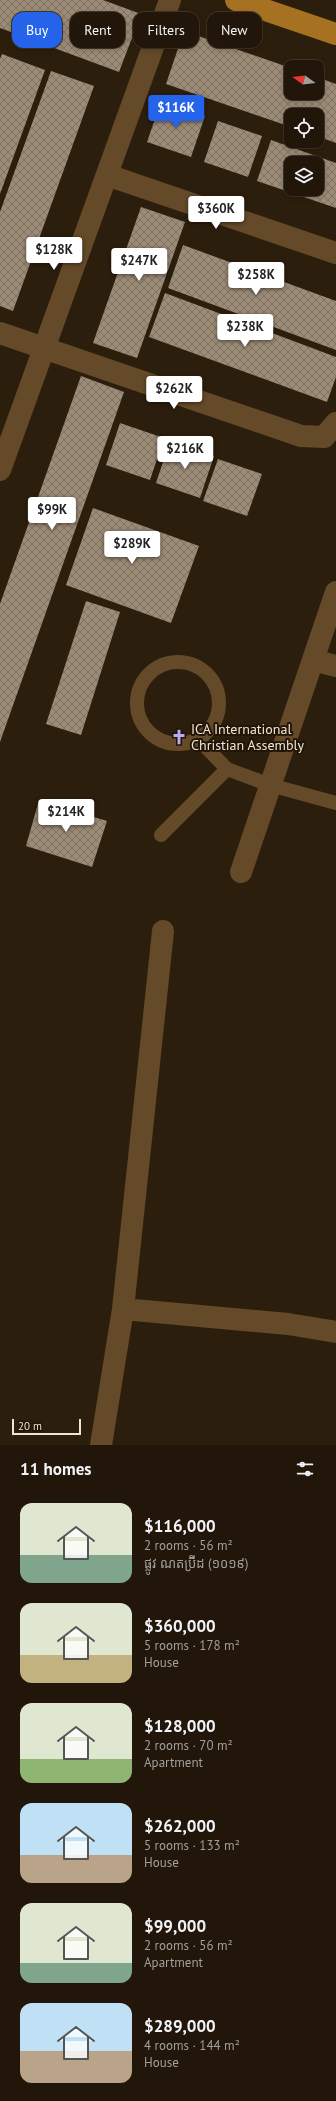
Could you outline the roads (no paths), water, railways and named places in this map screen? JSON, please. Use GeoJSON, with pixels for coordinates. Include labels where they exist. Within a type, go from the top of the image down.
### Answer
{"type":"FeatureCollection","features":[{"type":"Feature","properties":{"kind":"main road"},"geometry":{"type":"LineString","coordinates":[[236,0],[336,34]]}},
{"type":"Feature","properties":{"kind":"street"},"geometry":{"type":"LineString","coordinates":[[0,470],[170,0]]}},
{"type":"Feature","properties":{"kind":"street"},"geometry":{"type":"LineString","coordinates":[[107,175],[336,253]]}},
{"type":"Feature","properties":{"kind":"street"},"geometry":{"type":"LineString","coordinates":[[0,333],[301,436],[324,437],[336,423]]}},
{"type":"Feature","properties":{"kind":"street"},"geometry":{"type":"LineString","coordinates":[[241,872],[336,592]]}},
{"type":"Feature","properties":{"kind":"street"},"geometry":{"type":"LineString","coordinates":[[313,660],[336,666]]}},
{"type":"Feature","properties":{"kind":"street"},"geometry":{"type":"LineString","coordinates":[[101,1445],[123,1309],[162,931]]}},
{"type":"Feature","properties":{"kind":"street"},"geometry":{"type":"LineString","coordinates":[[123,1309],[288,1324],[336,1332]]}},
{"type":"Feature","properties":{"kind":"lane"},"geometry":{"type":"LineString","coordinates":[[171,663],[185,663],[198,668],[209,677],[216,689],[218,703],[216,717],[209,729],[198,738],[185,744],[171,744],[158,739],[147,730],[140,720],[137,708],[141,685],[148,675],[158,668],[171,663]]}},
{"type":"Feature","properties":{"kind":"lane"},"geometry":{"type":"LineString","coordinates":[[198,738],[227,769],[270,785],[336,803]]}},
{"type":"Feature","properties":{"kind":"lane"},"geometry":{"type":"LineString","coordinates":[[161,836],[227,769]]}},
{"type":"Feature","properties":{"kind":"place","name":"ICA International Christian Assembly"},"geometry":{"type":"Point","coordinates":[179,737]}}]}
